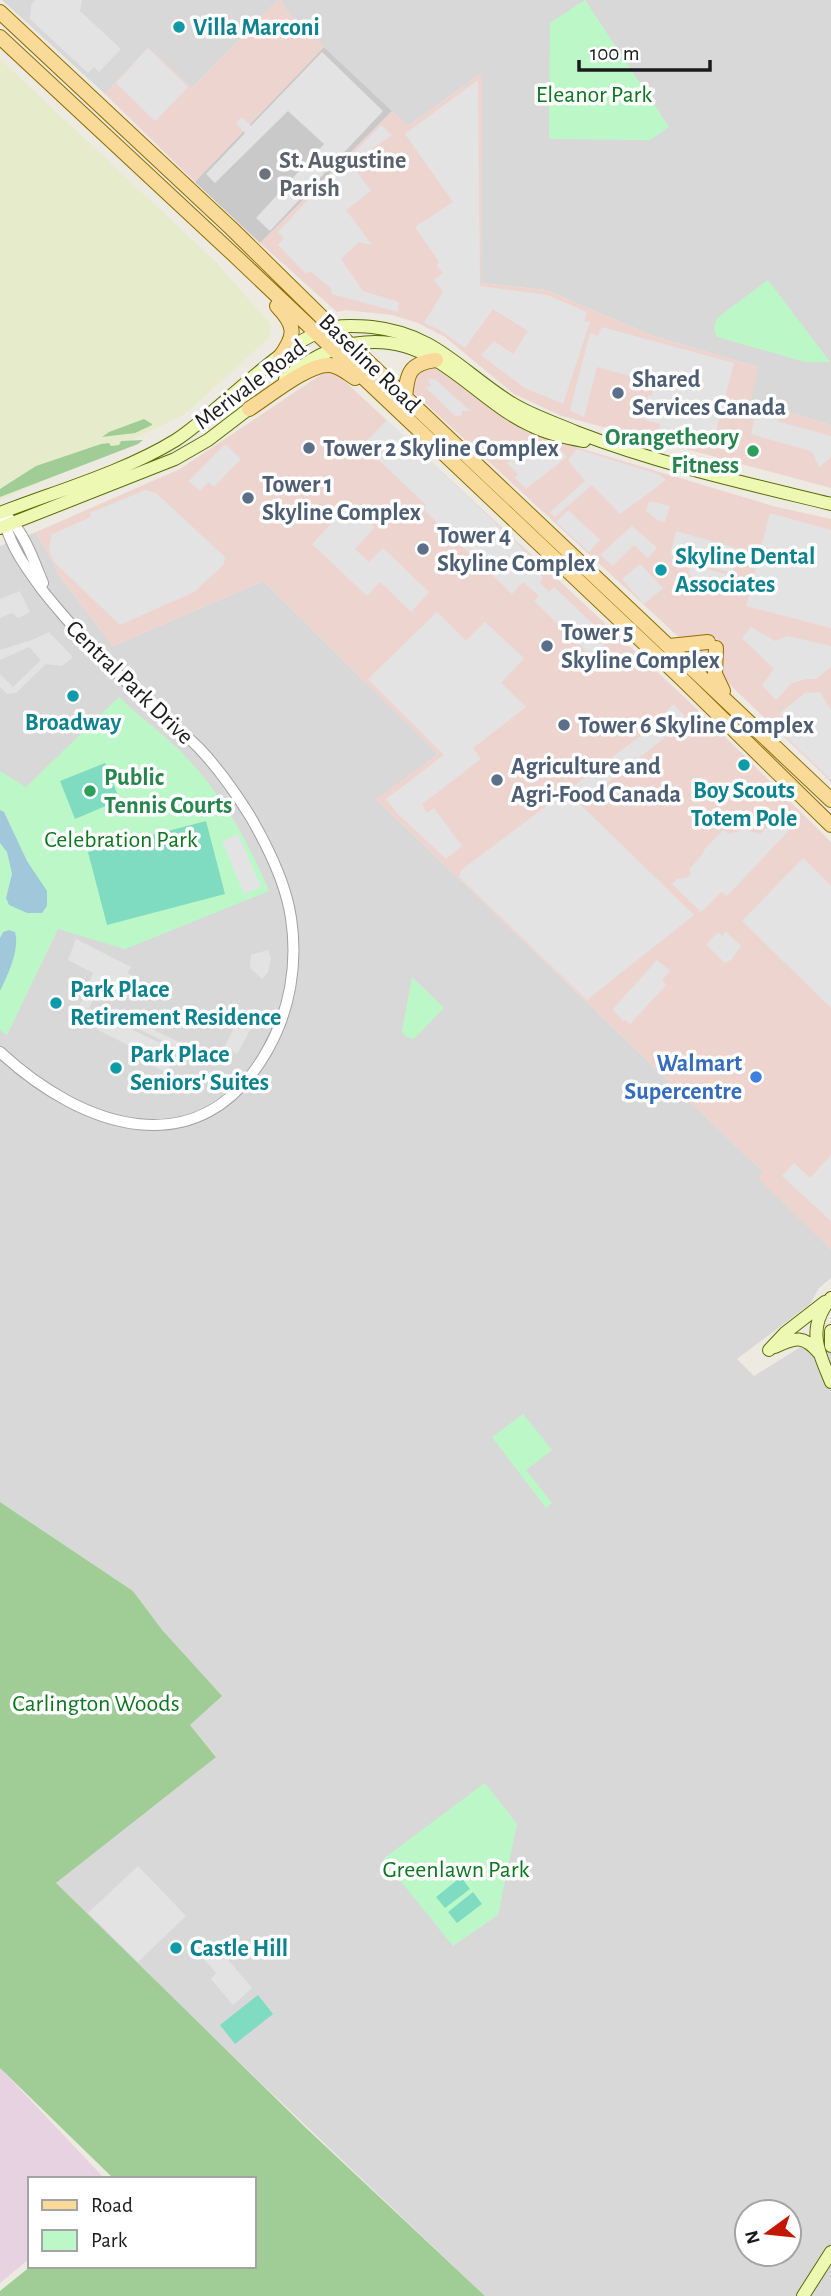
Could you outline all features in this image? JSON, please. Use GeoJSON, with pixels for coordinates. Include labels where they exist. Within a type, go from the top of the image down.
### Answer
{"type":"FeatureCollection","features":[{"type":"Feature","properties":{"kind":"main road","name":"Baseline Road"},"geometry":{"type":"LineString","coordinates":[[0,12],[521,505],[681,678],[828,816]]}},
{"type":"Feature","properties":{"kind":"main road","name":"Baseline Road"},"geometry":{"type":"LineString","coordinates":[[0,37],[510,517],[670,646],[831,800]]}},
{"type":"Feature","properties":{"kind":"main road"},"geometry":{"type":"LineString","coordinates":[[184,208],[196,195]]}},
{"type":"Feature","properties":{"kind":"main road"},"geometry":{"type":"LineString","coordinates":[[249,269],[292,327],[290,343],[280,357]]}},
{"type":"Feature","properties":{"kind":"main road","name":"Merivale Road"},"geometry":{"type":"LineString","coordinates":[[2,512],[117,468],[167,445],[195,426],[280,357],[333,328],[374,328],[415,337],[438,348],[515,406],[547,421],[611,445],[721,477],[831,504]]}},
{"type":"Feature","properties":{"kind":"main road","name":"Merivale Road"},"geometry":{"type":"LineString","coordinates":[[6,526],[175,459],[208,440],[300,366],[348,343],[373,341],[394,344],[436,360],[486,399],[534,428],[559,437],[611,445]]}},
{"type":"Feature","properties":{"kind":"main road"},"geometry":{"type":"LineString","coordinates":[[405,398],[407,378],[412,369],[422,363],[436,360]]}},
{"type":"Feature","properties":{"kind":"main road"},"geometry":{"type":"LineString","coordinates":[[249,409],[323,365],[343,369],[386,400]]}},
{"type":"Feature","properties":{"kind":"main road"},"geometry":{"type":"LineString","coordinates":[[510,517],[521,505]]}},
{"type":"Feature","properties":{"kind":"main road"},"geometry":{"type":"LineString","coordinates":[[670,646],[712,645],[718,685],[739,712]]}},
{"type":"Feature","properties":{"kind":"main road"},"geometry":{"type":"LineString","coordinates":[[681,678],[692,667]]}},
{"type":"Feature","properties":{"kind":"main road"},"geometry":{"type":"LineString","coordinates":[[831,1298],[818,1317],[816,1337],[819,1353],[831,1382]]}},
{"type":"Feature","properties":{"kind":"main road"},"geometry":{"type":"LineString","coordinates":[[819,1353],[804,1339],[793,1340],[769,1350],[785,1333],[831,1298]]}},
{"type":"Feature","properties":{"kind":"main road"},"geometry":{"type":"LineString","coordinates":[[831,1331],[831,1346]]}},
{"type":"Feature","properties":{"kind":"main road"},"geometry":{"type":"LineString","coordinates":[[803,2296],[831,2252]]}},
{"type":"Feature","properties":{"kind":"street","name":"Central Park Drive"},"geometry":{"type":"LineString","coordinates":[[0,1052],[49,1091],[109,1117],[134,1125],[153,1126],[192,1119],[224,1102],[259,1064],[281,1019],[291,985],[293,965],[293,932],[285,890],[257,830],[237,797],[201,750],[75,631],[50,598],[6,526],[2,512]]}},
{"type":"Feature","properties":{"kind":"shaded area"},"geometry":{"type":"Polygon","coordinates":[[[2,0],[278,0],[192,88],[148,48],[105,94],[2,0]]]}},
{"type":"Feature","properties":{"kind":"shaded area"},"geometry":{"type":"Polygon","coordinates":[[[35,0],[82,0],[80,11],[121,49],[99,72],[94,67],[88,73],[30,19],[31,5],[35,0]]]}},
{"type":"Feature","properties":{"kind":"shaded area"},"geometry":{"type":"Polygon","coordinates":[[[278,0],[281,0],[287,12],[324,47],[195,182],[105,94],[148,48],[192,88],[278,0]]]}},
{"type":"Feature","properties":{"kind":"shaded area"},"geometry":{"type":"Polygon","coordinates":[[[281,0],[831,0],[831,425],[750,401],[758,367],[653,336],[546,290],[481,283],[482,73],[408,126],[287,12],[281,0]]]}},
{"type":"Feature","properties":{"kind":"shaded area"},"geometry":{"type":"Polygon","coordinates":[[[324,47],[392,111],[260,243],[195,182],[324,47]]]}},
{"type":"Feature","properties":{"kind":"shaded area"},"geometry":{"type":"Polygon","coordinates":[[[148,48],[188,87],[155,121],[116,83],[148,48]]]}},
{"type":"Feature","properties":{"kind":"shaded area"},"geometry":{"type":"Polygon","coordinates":[[[322,52],[383,111],[270,231],[256,218],[324,144],[288,111],[215,183],[206,174],[245,133],[236,123],[242,117],[251,126],[322,52]]]}},
{"type":"Feature","properties":{"kind":"shaded area"},"geometry":{"type":"Polygon","coordinates":[[[482,73],[481,283],[546,290],[653,336],[758,367],[751,401],[831,425],[831,488],[562,416],[514,394],[445,337],[418,323],[392,315],[345,310],[337,312],[260,243],[392,111],[408,126],[482,73]]]}},
{"type":"Feature","properties":{"kind":"shaded area"},"geometry":{"type":"Polygon","coordinates":[[[478,80],[480,286],[547,295],[587,312],[584,321],[590,322],[563,404],[523,387],[481,355],[494,341],[513,354],[528,331],[493,309],[465,348],[438,329],[424,323],[443,292],[434,280],[443,273],[436,265],[439,262],[415,227],[453,202],[405,134],[478,80]]]}},
{"type":"Feature","properties":{"kind":"shaded area"},"geometry":{"type":"Polygon","coordinates":[[[381,125],[392,135],[359,158],[354,153],[381,125]]]}},
{"type":"Feature","properties":{"kind":"shaded area"},"geometry":{"type":"Polygon","coordinates":[[[350,155],[358,166],[355,169],[371,191],[346,210],[372,245],[359,242],[341,259],[363,291],[399,302],[398,312],[332,294],[331,288],[310,271],[306,274],[278,245],[284,238],[278,232],[350,155]]]}},
{"type":"Feature","properties":{"kind":"shaded area"},"geometry":{"type":"Polygon","coordinates":[[[602,327],[734,363],[713,442],[707,440],[705,448],[658,436],[660,424],[642,419],[648,395],[652,396],[655,383],[597,367],[584,417],[570,410],[590,333],[598,336],[602,327]]]}},
{"type":"Feature","properties":{"kind":"shaded area"},"geometry":{"type":"Polygon","coordinates":[[[432,367],[438,368],[512,422],[546,438],[773,506],[831,519],[831,782],[722,677],[411,390],[417,372],[432,367]]]}},
{"type":"Feature","properties":{"kind":"shaded area"},"geometry":{"type":"Polygon","coordinates":[[[325,372],[336,373],[698,710],[831,842],[831,1249],[758,1178],[763,1172],[376,799],[438,754],[263,581],[113,646],[61,578],[36,532],[180,469],[325,372]]]}},
{"type":"Feature","properties":{"kind":"shaded area"},"geometry":{"type":"Polygon","coordinates":[[[428,379],[435,379],[470,411],[462,411],[462,415],[455,416],[425,387],[431,386],[428,379]]]}},
{"type":"Feature","properties":{"kind":"shaded area"},"geometry":{"type":"Polygon","coordinates":[[[757,407],[777,412],[777,421],[831,436],[831,457],[819,467],[812,452],[751,434],[757,407]]]}},
{"type":"Feature","properties":{"kind":"shaded area"},"geometry":{"type":"Polygon","coordinates":[[[387,420],[545,570],[540,583],[549,592],[554,587],[609,639],[592,657],[534,601],[539,596],[523,582],[512,594],[423,509],[426,505],[363,445],[387,420]]]}},
{"type":"Feature","properties":{"kind":"shaded area"},"geometry":{"type":"Polygon","coordinates":[[[528,442],[560,449],[567,457],[526,489],[515,478],[518,474],[507,463],[528,442]]]}},
{"type":"Feature","properties":{"kind":"shaded area"},"geometry":{"type":"Polygon","coordinates":[[[225,444],[241,459],[214,487],[209,482],[200,491],[189,481],[225,444]]]}},
{"type":"Feature","properties":{"kind":"shaded area"},"geometry":{"type":"Polygon","coordinates":[[[577,449],[658,474],[666,480],[620,514],[592,485],[555,517],[550,512],[585,481],[568,460],[577,449]]]}},
{"type":"Feature","properties":{"kind":"shaded area"},"geometry":{"type":"Polygon","coordinates":[[[145,490],[156,493],[225,557],[224,564],[194,592],[120,625],[53,561],[49,550],[52,534],[91,517],[90,513],[145,490]]]}},
{"type":"Feature","properties":{"kind":"shaded area"},"geometry":{"type":"Polygon","coordinates":[[[649,501],[670,506],[665,522],[659,521],[646,511],[649,501]]]}},
{"type":"Feature","properties":{"kind":"shaded area"},"geometry":{"type":"Polygon","coordinates":[[[350,504],[375,527],[355,549],[369,562],[383,548],[429,592],[411,612],[380,582],[367,596],[312,544],[350,504]]]}},
{"type":"Feature","properties":{"kind":"shaded area"},"geometry":{"type":"Polygon","coordinates":[[[568,510],[600,540],[589,552],[556,522],[568,510]]]}},
{"type":"Feature","properties":{"kind":"shaded area"},"geometry":{"type":"Polygon","coordinates":[[[770,513],[831,530],[831,628],[746,606],[770,513]]]}},
{"type":"Feature","properties":{"kind":"shaded area"},"geometry":{"type":"Polygon","coordinates":[[[632,526],[657,548],[648,558],[634,545],[613,566],[600,555],[632,526]]]}},
{"type":"Feature","properties":{"kind":"shaded area"},"geometry":{"type":"Polygon","coordinates":[[[676,531],[737,548],[732,573],[670,555],[676,531]]]}},
{"type":"Feature","properties":{"kind":"shaded area"},"geometry":{"type":"Polygon","coordinates":[[[36,532],[61,578],[113,646],[263,581],[438,754],[377,800],[764,1173],[759,1178],[831,1249],[831,1278],[819,1288],[810,1304],[737,1359],[754,1376],[831,1328],[831,2296],[485,2296],[71,1902],[56,1883],[216,1756],[190,1725],[163,1631],[133,1591],[0,1502],[0,546],[36,532]]]}},
{"type":"Feature","properties":{"kind":"shaded area"},"geometry":{"type":"Polygon","coordinates":[[[640,564],[663,588],[644,604],[622,579],[640,564]]]}},
{"type":"Feature","properties":{"kind":"shaded area"},"geometry":{"type":"Polygon","coordinates":[[[690,564],[728,575],[723,589],[689,575],[690,564]]]}},
{"type":"Feature","properties":{"kind":"shaded area"},"geometry":{"type":"Polygon","coordinates":[[[20,591],[30,612],[18,618],[12,613],[0,618],[0,599],[20,591]]]}},
{"type":"Feature","properties":{"kind":"shaded area"},"geometry":{"type":"Polygon","coordinates":[[[437,612],[466,641],[485,622],[524,658],[501,683],[526,707],[473,748],[481,759],[422,804],[427,813],[434,808],[462,846],[446,859],[398,814],[386,799],[444,755],[368,679],[437,612]]]}},
{"type":"Feature","properties":{"kind":"shaded area"},"geometry":{"type":"Polygon","coordinates":[[[751,627],[775,641],[788,636],[831,646],[831,667],[816,679],[792,683],[776,700],[762,685],[774,669],[742,638],[751,627]]]}},
{"type":"Feature","properties":{"kind":"shaded area"},"geometry":{"type":"Polygon","coordinates":[[[49,632],[73,657],[62,666],[46,664],[16,693],[7,694],[0,687],[0,674],[13,687],[41,660],[29,647],[0,660],[0,650],[49,632]]]}},
{"type":"Feature","properties":{"kind":"shaded area"},"geometry":{"type":"Polygon","coordinates":[[[820,692],[831,710],[831,780],[778,729],[784,720],[780,713],[805,693],[820,692]]]}},
{"type":"Feature","properties":{"kind":"shaded area"},"geometry":{"type":"Polygon","coordinates":[[[673,704],[685,716],[663,739],[580,804],[694,915],[587,1000],[459,877],[461,870],[655,725],[673,704]]]}},
{"type":"Feature","properties":{"kind":"shaded area"},"geometry":{"type":"Polygon","coordinates":[[[783,812],[794,825],[727,896],[721,892],[701,912],[672,884],[677,879],[687,878],[691,873],[689,870],[703,851],[723,830],[729,834],[745,829],[760,834],[783,812]]]}},
{"type":"Feature","properties":{"kind":"shaded area"},"geometry":{"type":"Polygon","coordinates":[[[238,834],[261,887],[244,894],[222,841],[238,834]]]}},
{"type":"Feature","properties":{"kind":"shaded area"},"geometry":{"type":"Polygon","coordinates":[[[803,858],[831,886],[831,1008],[742,921],[803,858]]]}},
{"type":"Feature","properties":{"kind":"shaded area"},"geometry":{"type":"Polygon","coordinates":[[[718,932],[722,936],[726,932],[741,946],[731,960],[725,963],[706,944],[718,932]]]}},
{"type":"Feature","properties":{"kind":"shaded area"},"geometry":{"type":"Polygon","coordinates":[[[76,939],[131,967],[127,973],[134,976],[125,1001],[98,989],[87,1012],[90,1018],[99,1021],[101,1015],[173,1049],[168,1073],[149,1064],[152,1060],[150,1056],[74,1018],[93,973],[68,960],[76,939]]]}},
{"type":"Feature","properties":{"kind":"shaded area"},"geometry":{"type":"Polygon","coordinates":[[[268,950],[271,958],[268,972],[262,979],[250,968],[251,955],[268,950]]]}},
{"type":"Feature","properties":{"kind":"shaded area"},"geometry":{"type":"Polygon","coordinates":[[[657,960],[670,971],[662,980],[666,985],[630,1024],[623,1021],[613,1009],[657,960]]]}},
{"type":"Feature","properties":{"kind":"shaded area"},"geometry":{"type":"Polygon","coordinates":[[[105,1007],[179,1042],[176,1047],[103,1012],[105,1007]]]}},
{"type":"Feature","properties":{"kind":"shaded area"},"geometry":{"type":"Polygon","coordinates":[[[239,1017],[255,1021],[237,1054],[225,1046],[239,1017]]]}},
{"type":"Feature","properties":{"kind":"shaded area"},"geometry":{"type":"Polygon","coordinates":[[[831,1155],[831,1221],[782,1176],[794,1163],[810,1178],[831,1155]]]}},
{"type":"Feature","properties":{"kind":"shaded area"},"geometry":{"type":"Polygon","coordinates":[[[138,1866],[186,1916],[138,1962],[88,1913],[138,1866]]]}},
{"type":"Feature","properties":{"kind":"shaded area"},"geometry":{"type":"Polygon","coordinates":[[[212,1941],[252,1988],[233,2005],[211,1979],[216,1973],[199,1953],[212,1941]]]}},
{"type":"Feature","properties":{"kind":"shaded area"},"geometry":{"type":"Polygon","coordinates":[[[0,2068],[103,2177],[28,2177],[28,2260],[0,2283],[0,2068]]]}},
{"type":"Feature","properties":{"kind":"green space","name":"Eleanor Park"},"geometry":{"type":"Polygon","coordinates":[[[585,0],[669,127],[650,140],[549,139],[550,23],[585,0]]]}},
{"type":"Feature","properties":{"kind":"green space"},"geometry":{"type":"Polygon","coordinates":[[[0,59],[216,262],[271,325],[269,338],[185,414],[0,500],[0,59]]]}},
{"type":"Feature","properties":{"kind":"green space"},"geometry":{"type":"Polygon","coordinates":[[[768,280],[830,362],[805,362],[717,337],[714,328],[717,318],[768,280]]]}},
{"type":"Feature","properties":{"kind":"green space"},"geometry":{"type":"Polygon","coordinates":[[[144,419],[152,425],[135,433],[102,437],[109,432],[144,419]]]}},
{"type":"Feature","properties":{"kind":"green space"},"geometry":{"type":"Polygon","coordinates":[[[143,440],[0,497],[0,489],[36,466],[101,444],[109,443],[111,446],[119,445],[121,441],[143,440]]]}},
{"type":"Feature","properties":{"kind":"green space","name":"Celebration Park"},"geometry":{"type":"Polygon","coordinates":[[[119,697],[173,744],[208,782],[242,834],[269,891],[125,949],[58,929],[7,1035],[0,1030],[0,771],[26,787],[119,697]]]}},
{"type":"Feature","properties":{"kind":"green space","name":"Public Tennis Courts"},"geometry":{"type":"Polygon","coordinates":[[[105,763],[120,800],[75,819],[60,781],[105,763]]]}},
{"type":"Feature","properties":{"kind":"green space"},"geometry":{"type":"Polygon","coordinates":[[[206,821],[225,894],[107,925],[88,852],[206,821]]]}},
{"type":"Feature","properties":{"kind":"green space"},"geometry":{"type":"Polygon","coordinates":[[[412,977],[444,1008],[414,1039],[405,1036],[402,1031],[412,977]]]}},
{"type":"Feature","properties":{"kind":"green space"},"geometry":{"type":"Polygon","coordinates":[[[523,1414],[552,1450],[526,1470],[552,1503],[546,1508],[492,1437],[523,1414]]]}},
{"type":"Feature","properties":{"kind":"green space","name":"Carlington Woods"},"geometry":{"type":"Polygon","coordinates":[[[0,1502],[133,1591],[163,1631],[222,1696],[190,1725],[216,1757],[56,1883],[306,2128],[485,2296],[0,2296],[0,2291],[29,2268],[256,2268],[256,2177],[112,2177],[0,2068],[0,1502]]]}},
{"type":"Feature","properties":{"kind":"green space","name":"Greenlawn Park"},"geometry":{"type":"Polygon","coordinates":[[[485,1783],[517,1824],[498,1915],[453,1946],[383,1859],[485,1783]]]}},
{"type":"Feature","properties":{"kind":"green space"},"geometry":{"type":"Polygon","coordinates":[[[461,1877],[470,1889],[445,1908],[436,1897],[461,1877]]]}},
{"type":"Feature","properties":{"kind":"green space"},"geometry":{"type":"Polygon","coordinates":[[[473,1892],[482,1904],[457,1923],[448,1912],[473,1892]]]}},
{"type":"Feature","properties":{"kind":"green space"},"geometry":{"type":"Polygon","coordinates":[[[258,1995],[273,2014],[235,2044],[220,2025],[258,1995]]]}},
{"type":"Feature","properties":{"kind":"water"},"geometry":{"type":"Polygon","coordinates":[[[0,810],[4,812],[27,861],[47,891],[47,906],[42,913],[27,913],[9,905],[6,898],[12,874],[7,852],[0,843],[0,810]]]}},
{"type":"Feature","properties":{"kind":"water"},"geometry":{"type":"Polygon","coordinates":[[[3,932],[15,932],[15,954],[0,991],[0,938],[3,932]]]}},
{"type":"Feature","properties":{"kind":"place","name":"Villa Marconi"},"geometry":{"type":"Point","coordinates":[179,27]}},
{"type":"Feature","properties":{"kind":"place","name":"St. Augustine Parish"},"geometry":{"type":"Point","coordinates":[265,174]}},
{"type":"Feature","properties":{"kind":"place","name":"Shared Services Canada"},"geometry":{"type":"Point","coordinates":[618,393]}},
{"type":"Feature","properties":{"kind":"place","name":"Tower 2 Skyline Complex"},"geometry":{"type":"Point","coordinates":[309,448]}},
{"type":"Feature","properties":{"kind":"place","name":"Orangetheory Fitness"},"geometry":{"type":"Point","coordinates":[753,451]}},
{"type":"Feature","properties":{"kind":"place","name":"Tower 1 Skyline Complex"},"geometry":{"type":"Point","coordinates":[248,498]}},
{"type":"Feature","properties":{"kind":"place","name":"Tower 4 Skyline Complex"},"geometry":{"type":"Point","coordinates":[423,549]}},
{"type":"Feature","properties":{"kind":"place","name":"Skyline Dental Associates"},"geometry":{"type":"Point","coordinates":[661,570]}},
{"type":"Feature","properties":{"kind":"place","name":"Tower 5 Skyline Complex"},"geometry":{"type":"Point","coordinates":[547,646]}},
{"type":"Feature","properties":{"kind":"place","name":"Broadway"},"geometry":{"type":"Point","coordinates":[73,696]}},
{"type":"Feature","properties":{"kind":"place","name":"Tower 6 Skyline Complex"},"geometry":{"type":"Point","coordinates":[564,725]}},
{"type":"Feature","properties":{"kind":"place","name":"Boy Scouts Totem Pole"},"geometry":{"type":"Point","coordinates":[744,765]}},
{"type":"Feature","properties":{"kind":"place","name":"Agriculture and Agri-Food Canada"},"geometry":{"type":"Point","coordinates":[497,780]}},
{"type":"Feature","properties":{"kind":"place","name":"Public Tennis Courts"},"geometry":{"type":"Point","coordinates":[90,791]}},
{"type":"Feature","properties":{"kind":"place","name":"Park Place Retirement Residence"},"geometry":{"type":"Point","coordinates":[56,1003]}},
{"type":"Feature","properties":{"kind":"place","name":"Park Place Seniors' Suites"},"geometry":{"type":"Point","coordinates":[116,1068]}},
{"type":"Feature","properties":{"kind":"place","name":"Walmart Supercentre"},"geometry":{"type":"Point","coordinates":[756,1077]}},
{"type":"Feature","properties":{"kind":"place","name":"Castle Hill"},"geometry":{"type":"Point","coordinates":[176,1948]}}]}
